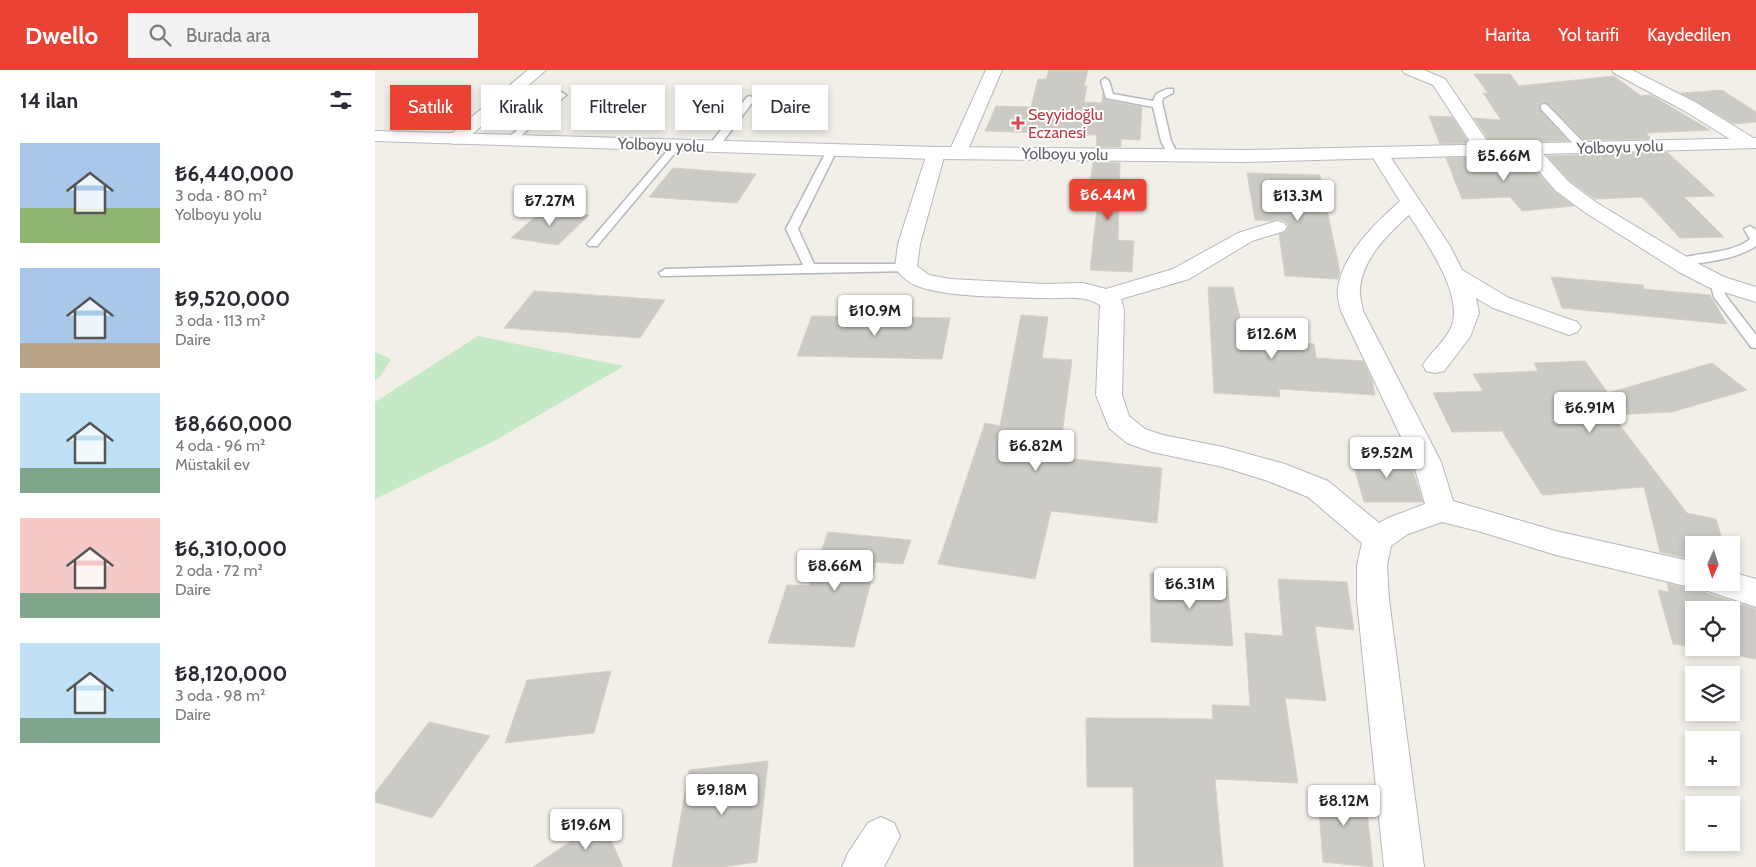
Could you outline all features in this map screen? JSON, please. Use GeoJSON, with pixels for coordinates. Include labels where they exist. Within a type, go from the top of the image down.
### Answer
{"type":"FeatureCollection","features":[{"type":"Feature","properties":{"kind":"street"},"geometry":{"type":"LineString","coordinates":[[456,139],[538,70]]}},
{"type":"Feature","properties":{"kind":"street"},"geometry":{"type":"LineString","coordinates":[[994,70],[947,152],[909,244],[906,268],[922,280],[951,286],[1046,291],[1083,290],[1106,296],[1111,301],[1113,310],[1109,395],[1118,421],[1137,436],[1161,445],[1232,460],[1275,472],[1318,489],[1378,539]]}},
{"type":"Feature","properties":{"kind":"street"},"geometry":{"type":"LineString","coordinates":[[1410,70],[1439,82],[1485,151]]}},
{"type":"Feature","properties":{"kind":"street"},"geometry":{"type":"LineString","coordinates":[[1620,70],[1689,106],[1752,143]]}},
{"type":"Feature","properties":{"kind":"street","name":"Yolboyu yolu"},"geometry":{"type":"LineString","coordinates":[[375,136],[832,150],[1247,156],[1584,149],[1752,143]]}},
{"type":"Feature","properties":{"kind":"street"},"geometry":{"type":"LineString","coordinates":[[1530,150],[1563,186],[1590,207],[1679,262],[1716,282],[1756,295]]}},
{"type":"Feature","properties":{"kind":"street"},"geometry":{"type":"LineString","coordinates":[[1379,153],[1439,246],[1464,296],[1467,313],[1463,331],[1435,365]]}},
{"type":"Feature","properties":{"kind":"street"},"geometry":{"type":"LineString","coordinates":[[1411,202],[1384,226],[1357,264],[1349,289],[1352,310],[1427,462],[1441,510]]}},
{"type":"Feature","properties":{"kind":"street"},"geometry":{"type":"LineString","coordinates":[[1106,296],[1181,274],[1245,237],[1277,227]]}},
{"type":"Feature","properties":{"kind":"street"},"geometry":{"type":"LineString","coordinates":[[1453,274],[1501,303],[1569,327]]}},
{"type":"Feature","properties":{"kind":"street"},"geometry":{"type":"LineString","coordinates":[[1404,867],[1373,600],[1372,565],[1378,539],[1398,526],[1441,510],[1556,542],[1685,573]]}},
{"type":"Feature","properties":{"kind":"street"},"geometry":{"type":"LineString","coordinates":[[1740,589],[1756,594]]}},
{"type":"Feature","properties":{"kind":"lane"},"geometry":{"type":"LineString","coordinates":[[1105,81],[1109,96],[1158,105]]}},
{"type":"Feature","properties":{"kind":"lane"},"geometry":{"type":"LineString","coordinates":[[1170,91],[1159,96],[1158,105],[1166,141],[1173,155]]}},
{"type":"Feature","properties":{"kind":"lane"},"geometry":{"type":"LineString","coordinates":[[714,146],[750,99]]}},
{"type":"Feature","properties":{"kind":"lane"},"geometry":{"type":"LineString","coordinates":[[1544,107],[1584,149]]}},
{"type":"Feature","properties":{"kind":"lane"},"geometry":{"type":"LineString","coordinates":[[511,140],[522,130]]}},
{"type":"Feature","properties":{"kind":"lane"},"geometry":{"type":"LineString","coordinates":[[593,244],[677,145]]}},
{"type":"Feature","properties":{"kind":"lane"},"geometry":{"type":"LineString","coordinates":[[810,268],[792,229],[832,150]]}},
{"type":"Feature","properties":{"kind":"lane"},"geometry":{"type":"LineString","coordinates":[[1679,262],[1718,255],[1752,246],[1756,240],[1750,229]]}},
{"type":"Feature","properties":{"kind":"lane"},"geometry":{"type":"LineString","coordinates":[[665,274],[810,268],[906,268]]}},
{"type":"Feature","properties":{"kind":"lane"},"geometry":{"type":"LineString","coordinates":[[1716,282],[1720,297],[1756,344]]}},
{"type":"Feature","properties":{"kind":"green space"},"geometry":{"type":"Polygon","coordinates":[[[478,336],[624,366],[496,440],[375,499],[375,402],[478,336]]]}},
{"type":"Feature","properties":{"kind":"green space"},"geometry":{"type":"Polygon","coordinates":[[[375,352],[391,359],[380,377],[375,381],[375,352]]]}},
{"type":"Feature","properties":{"kind":"building"},"geometry":{"type":"Polygon","coordinates":[[[1049,70],[1088,70],[1084,86],[1087,86],[1084,102],[1102,103],[1103,94],[1106,100],[1142,107],[1140,140],[1121,139],[1121,147],[1096,147],[1097,135],[985,131],[996,106],[1031,107],[1038,79],[1046,79],[1049,70]]]}},
{"type":"Feature","properties":{"kind":"building"},"geometry":{"type":"Polygon","coordinates":[[[1474,74],[1510,74],[1519,86],[1614,76],[1641,96],[1651,95],[1710,130],[1646,133],[1652,139],[1584,140],[1548,104],[1543,102],[1539,104],[1540,110],[1568,141],[1490,142],[1474,118],[1501,120],[1483,93],[1488,93],[1474,74]]]}},
{"type":"Feature","properties":{"kind":"building"},"geometry":{"type":"Polygon","coordinates":[[[1722,90],[1756,112],[1756,122],[1734,124],[1681,93],[1722,90]]]}},
{"type":"Feature","properties":{"kind":"building"},"geometry":{"type":"Polygon","coordinates":[[[1429,116],[1452,117],[1469,143],[1440,144],[1429,116]]]}},
{"type":"Feature","properties":{"kind":"building"},"geometry":{"type":"Polygon","coordinates":[[[1667,152],[1715,196],[1684,197],[1724,237],[1680,238],[1642,197],[1595,199],[1570,181],[1547,156],[1667,152]]]}},
{"type":"Feature","properties":{"kind":"building"},"geometry":{"type":"Polygon","coordinates":[[[1523,156],[1554,191],[1574,206],[1522,211],[1510,197],[1462,199],[1446,158],[1523,156]]]}},
{"type":"Feature","properties":{"kind":"building"},"geometry":{"type":"Polygon","coordinates":[[[1093,162],[1120,163],[1118,240],[1134,241],[1132,272],[1090,270],[1097,208],[1087,207],[1093,162]]]}},
{"type":"Feature","properties":{"kind":"building"},"geometry":{"type":"Polygon","coordinates":[[[673,168],[756,174],[737,203],[649,197],[673,168]]]}},
{"type":"Feature","properties":{"kind":"building"},"geometry":{"type":"Polygon","coordinates":[[[1247,173],[1320,175],[1340,272],[1338,279],[1285,276],[1279,234],[1285,232],[1289,226],[1285,221],[1278,219],[1270,221],[1255,220],[1247,173]]]}},
{"type":"Feature","properties":{"kind":"building"},"geometry":{"type":"Polygon","coordinates":[[[544,209],[589,215],[558,245],[511,238],[544,209]]]}},
{"type":"Feature","properties":{"kind":"building"},"geometry":{"type":"Polygon","coordinates":[[[1551,277],[1643,285],[1644,289],[1710,295],[1727,324],[1562,308],[1551,277]]]}},
{"type":"Feature","properties":{"kind":"building"},"geometry":{"type":"Polygon","coordinates":[[[1208,287],[1233,287],[1245,339],[1314,344],[1316,358],[1363,361],[1372,380],[1375,395],[1279,389],[1280,397],[1214,393],[1208,287]]]}},
{"type":"Feature","properties":{"kind":"building"},"geometry":{"type":"Polygon","coordinates":[[[534,291],[665,300],[640,338],[504,328],[534,291]]]}},
{"type":"Feature","properties":{"kind":"building"},"geometry":{"type":"Polygon","coordinates":[[[1021,315],[1048,317],[1042,358],[1072,360],[1062,434],[1069,435],[1064,458],[1162,468],[1157,523],[1051,511],[1035,579],[938,564],[985,423],[1000,426],[1021,315]]]}},
{"type":"Feature","properties":{"kind":"building"},"geometry":{"type":"Polygon","coordinates":[[[812,316],[950,318],[942,359],[797,356],[812,316]]]}},
{"type":"Feature","properties":{"kind":"building"},"geometry":{"type":"Polygon","coordinates":[[[1585,361],[1608,393],[1712,363],[1747,390],[1672,412],[1612,415],[1687,513],[1716,519],[1721,536],[1685,536],[1685,558],[1660,552],[1644,487],[1542,495],[1502,431],[1452,432],[1433,393],[1483,391],[1473,374],[1538,371],[1534,363],[1585,361]]]}},
{"type":"Feature","properties":{"kind":"building"},"geometry":{"type":"Polygon","coordinates":[[[1351,456],[1408,456],[1423,502],[1364,502],[1351,456]]]}},
{"type":"Feature","properties":{"kind":"building"},"geometry":{"type":"Polygon","coordinates":[[[828,532],[911,540],[903,564],[876,562],[854,647],[768,643],[787,585],[809,586],[828,532]]]}},
{"type":"Feature","properties":{"kind":"building"},"geometry":{"type":"Polygon","coordinates":[[[1150,573],[1227,577],[1233,646],[1151,642],[1150,573]]]}},
{"type":"Feature","properties":{"kind":"building"},"geometry":{"type":"Polygon","coordinates":[[[1278,579],[1347,582],[1354,630],[1315,626],[1326,701],[1285,698],[1298,783],[1215,779],[1223,867],[1134,867],[1133,787],[1087,787],[1086,718],[1213,719],[1212,705],[1250,706],[1245,633],[1283,636],[1278,579]]]}},
{"type":"Feature","properties":{"kind":"building"},"geometry":{"type":"Polygon","coordinates":[[[1667,583],[1685,588],[1685,591],[1706,591],[1707,593],[1732,601],[1685,601],[1685,646],[1673,644],[1658,590],[1669,592],[1667,583]]]}},
{"type":"Feature","properties":{"kind":"building"},"geometry":{"type":"Polygon","coordinates":[[[1740,604],[1756,609],[1756,659],[1739,656],[1740,604]]]}},
{"type":"Feature","properties":{"kind":"building"},"geometry":{"type":"Polygon","coordinates":[[[611,671],[594,733],[505,743],[527,680],[611,671]]]}},
{"type":"Feature","properties":{"kind":"building"},"geometry":{"type":"Polygon","coordinates":[[[429,722],[490,736],[432,818],[375,802],[375,793],[429,722]]]}},
{"type":"Feature","properties":{"kind":"building"},"geometry":{"type":"Polygon","coordinates":[[[768,761],[757,862],[723,867],[672,867],[689,770],[768,761]]]}},
{"type":"Feature","properties":{"kind":"building"},"geometry":{"type":"Polygon","coordinates":[[[1317,785],[1365,791],[1373,867],[1323,862],[1317,785]]]}},
{"type":"Feature","properties":{"kind":"building"},"geometry":{"type":"Polygon","coordinates":[[[602,820],[623,867],[533,867],[602,820]]]}},
{"type":"Feature","properties":{"kind":"place","name":"Seyyidoğlu Eczanesi"},"geometry":{"type":"Point","coordinates":[1018,123]}}]}
